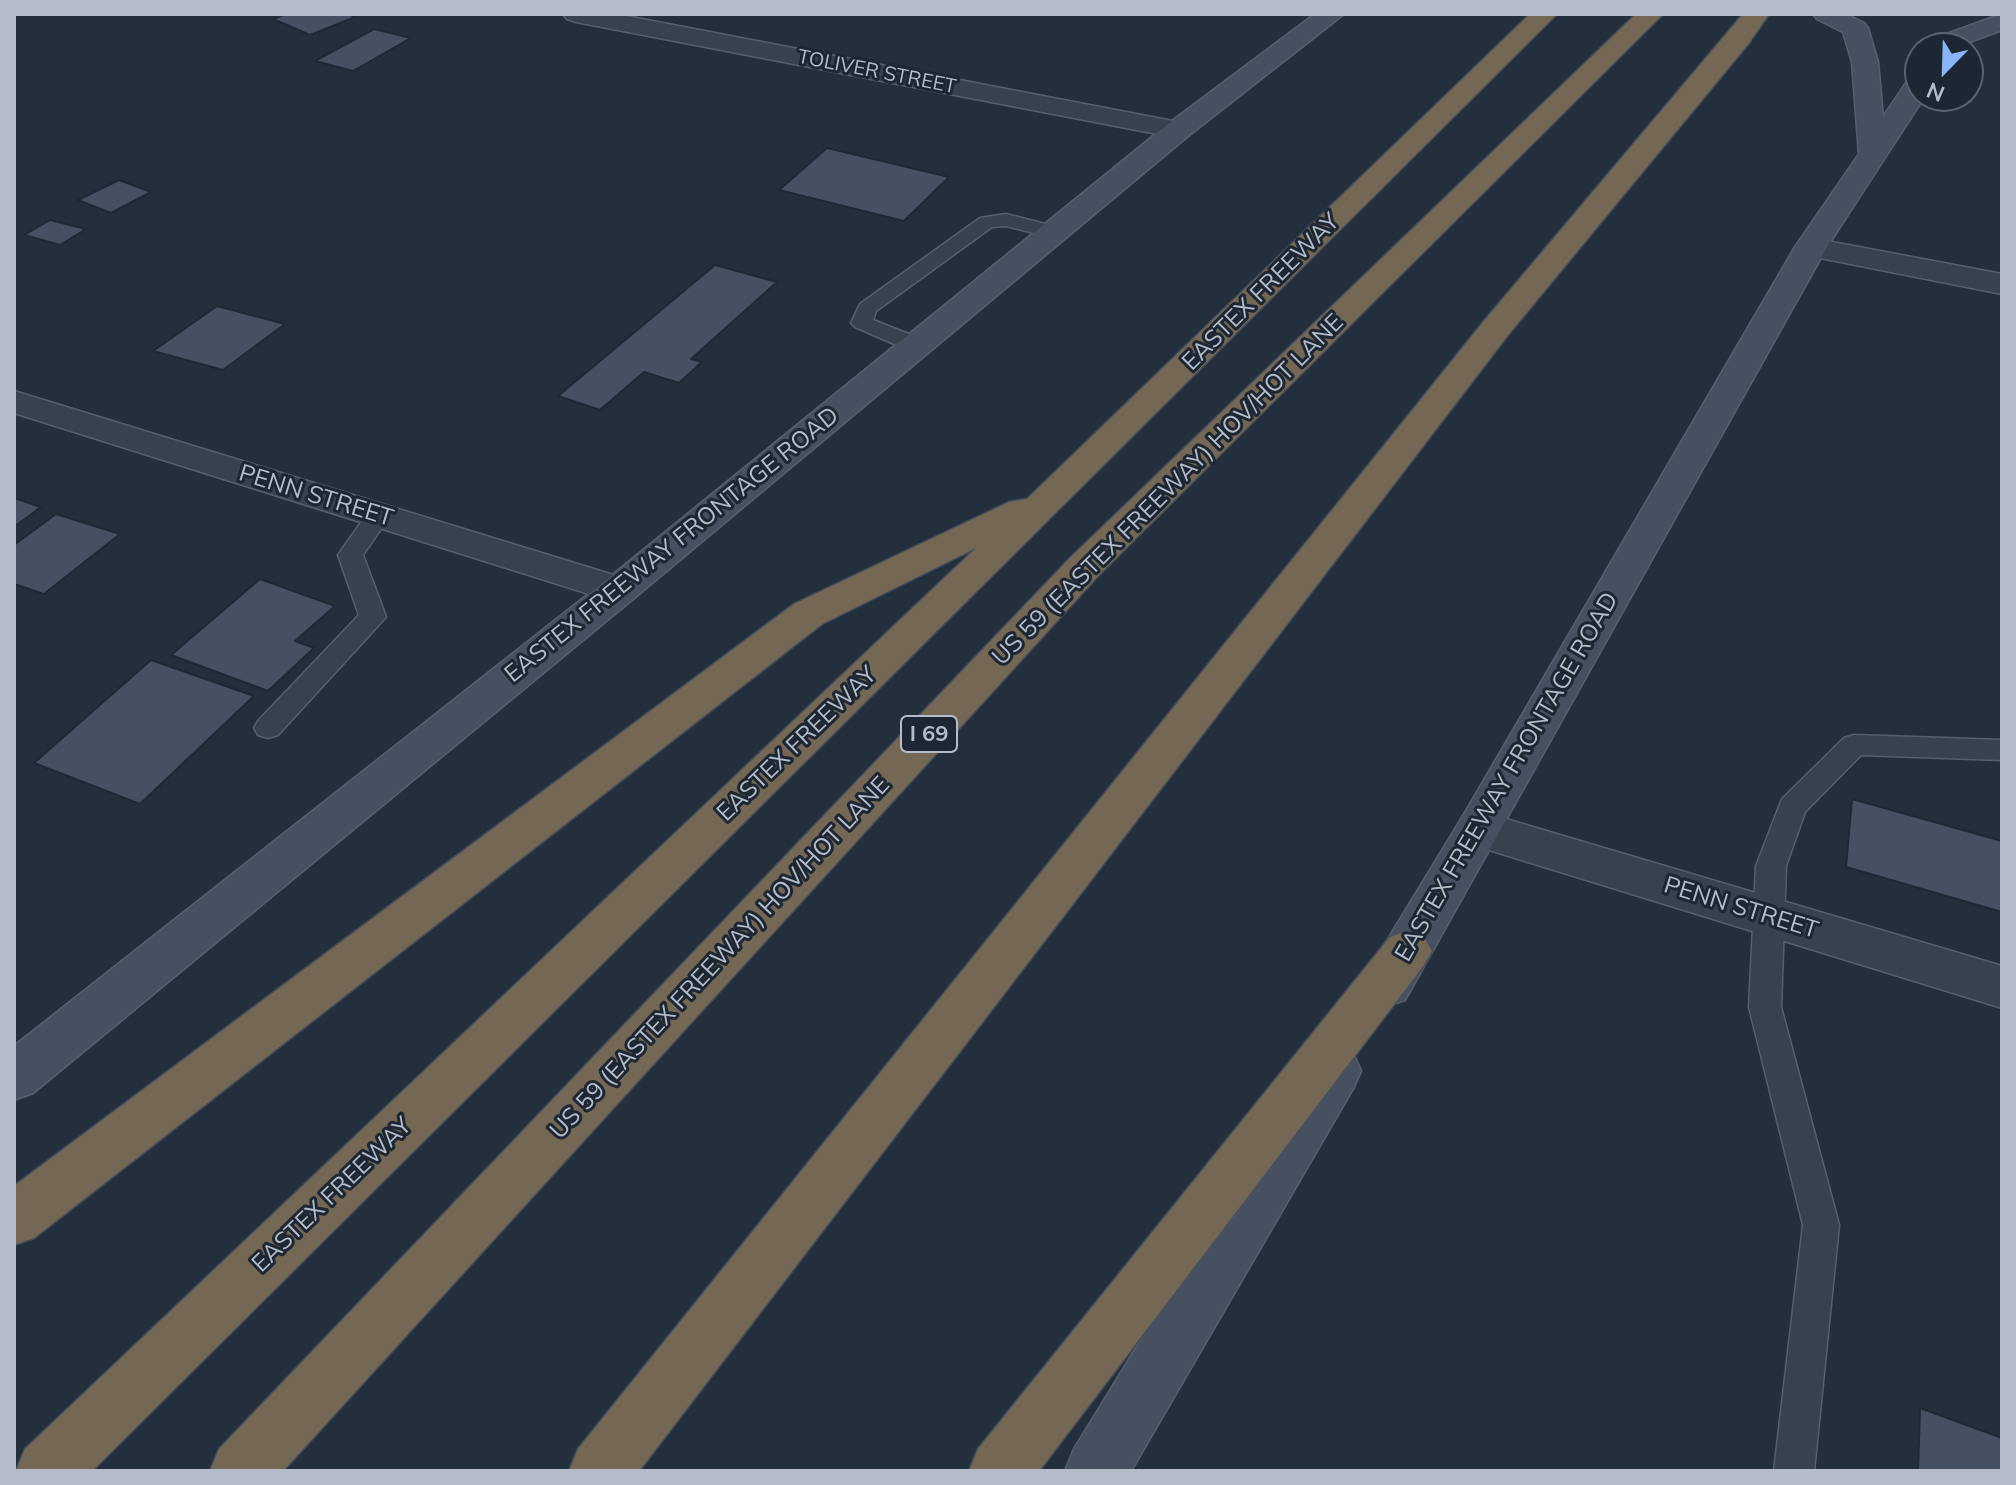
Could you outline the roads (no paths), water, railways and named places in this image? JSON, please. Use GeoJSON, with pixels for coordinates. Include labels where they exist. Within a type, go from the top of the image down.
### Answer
{"type":"FeatureCollection","features":[{"type":"Feature","properties":{"kind":"highway","name":"EASTEX FREEWAY"},"geometry":{"type":"LineString","coordinates":[[47,1471],[1056,493],[1544,14]]}},
{"type":"Feature","properties":{"kind":"highway","name":"US 59 (EASTEX FREEWAY) HOV/HOT LANE"},"geometry":{"type":"LineString","coordinates":[[241,1471],[1084,567],[1646,18]]}},
{"type":"Feature","properties":{"kind":"highway"},"geometry":{"type":"LineString","coordinates":[[600,1471],[1496,328],[1748,26]]}},
{"type":"Feature","properties":{"kind":"highway"},"geometry":{"type":"LineString","coordinates":[[14,1219],[808,614],[1056,493]]}},
{"type":"Feature","properties":{"kind":"highway"},"geometry":{"type":"LineString","coordinates":[[1000,1471],[1407,951]]}},
{"type":"Feature","properties":{"kind":"main road","name":"EASTEX FREEWAY FRONTAGE ROAD"},"geometry":{"type":"LineString","coordinates":[[14,1077],[619,590],[1178,130],[1331,14]]}},
{"type":"Feature","properties":{"kind":"main road"},"geometry":{"type":"LineString","coordinates":[[1826,14],[1855,28],[1865,62],[1872,152]]}},
{"type":"Feature","properties":{"kind":"main road"},"geometry":{"type":"LineString","coordinates":[[1976,32],[2002,21]]}},
{"type":"Feature","properties":{"kind":"main road","name":"EASTEX FREEWAY FRONTAGE ROAD"},"geometry":{"type":"LineString","coordinates":[[1096,1471],[1479,829],[1811,247],[1904,106]]}},
{"type":"Feature","properties":{"kind":"street","name":"TOLIVER STREET"},"geometry":{"type":"LineString","coordinates":[[576,14],[1178,130]]}},
{"type":"Feature","properties":{"kind":"street"},"geometry":{"type":"LineString","coordinates":[[1811,247],[2002,284]]}},
{"type":"Feature","properties":{"kind":"street","name":"PENN STREET"},"geometry":{"type":"LineString","coordinates":[[14,402],[619,590]]}},
{"type":"Feature","properties":{"kind":"street","name":"PENN STREET"},"geometry":{"type":"LineString","coordinates":[[1479,829],[2002,987]]}},
{"type":"Feature","properties":{"kind":"lane"},"geometry":{"type":"LineString","coordinates":[[916,345],[862,323],[867,308],[987,222],[1006,220],[1054,232]]}},
{"type":"Feature","properties":{"kind":"lane"},"geometry":{"type":"LineString","coordinates":[[268,728],[373,617],[350,555],[378,516]]}},
{"type":"Feature","properties":{"kind":"lane"},"geometry":{"type":"LineString","coordinates":[[1794,1471],[1821,1225],[1765,1007],[1771,866],[1792,807],[1854,745],[2002,750]]}}]}
